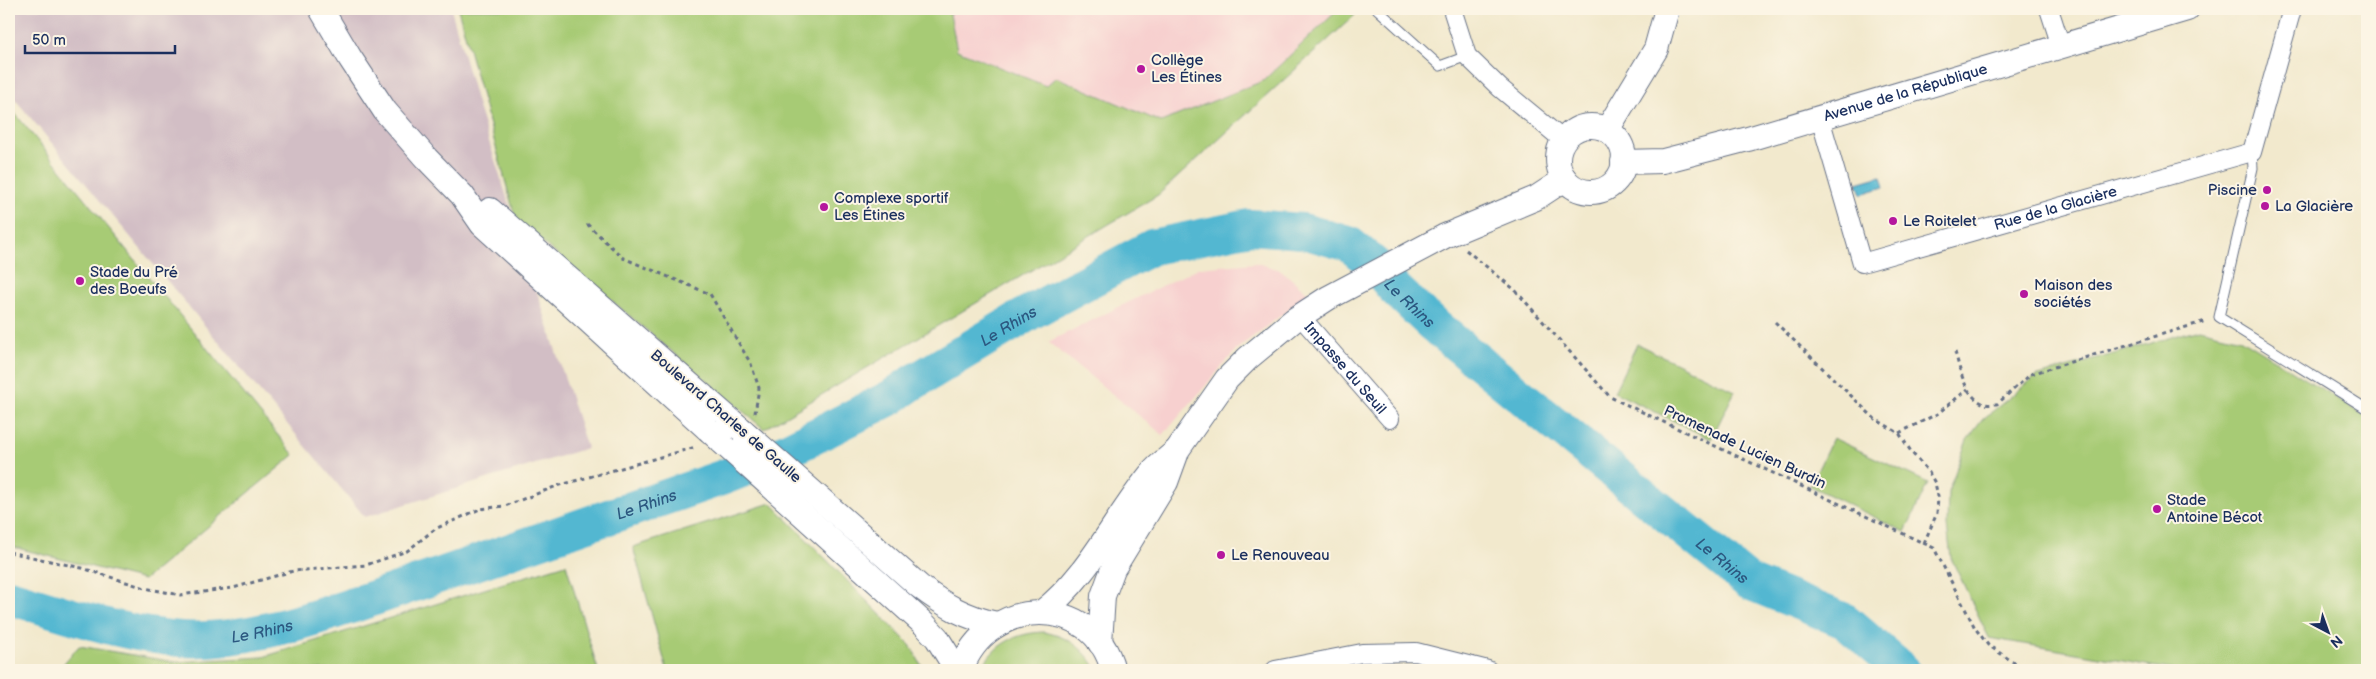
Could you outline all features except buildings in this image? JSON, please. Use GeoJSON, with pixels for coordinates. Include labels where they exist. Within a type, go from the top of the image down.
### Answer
{"type":"FeatureCollection","features":[{"type":"Feature","properties":{"kind":"main road","name":"Boulevard Charles de Gaulle"},"geometry":{"type":"LineString","coordinates":[[322,9],[350,58],[386,111],[426,158],[462,194],[490,210],[721,428],[802,515],[924,624],[937,638],[959,670]]}},
{"type":"Feature","properties":{"kind":"main road"},"geometry":{"type":"LineString","coordinates":[[1607,130],[1656,49],[1667,9]]}},
{"type":"Feature","properties":{"kind":"main road","name":"Avenue de la République"},"geometry":{"type":"LineString","coordinates":[[1623,162],[1663,162],[1820,118],[2187,9]]}},
{"type":"Feature","properties":{"kind":"main road"},"geometry":{"type":"LineString","coordinates":[[1588,126],[1607,130],[1620,143],[1623,162],[1616,180],[1600,190],[1580,190],[1565,179],[1558,160],[1563,140],[1570,133],[1588,126]]}},
{"type":"Feature","properties":{"kind":"main road"},"geometry":{"type":"LineString","coordinates":[[1041,613],[1063,595],[1086,568],[1150,474],[1178,449],[1227,379],[1265,343],[1300,316],[1328,298],[1450,234],[1536,198],[1565,179]]}},
{"type":"Feature","properties":{"kind":"main road","name":"Boulevard Charles de Gaulle"},"geometry":{"type":"LineString","coordinates":[[721,428],[825,502],[919,586],[945,606],[979,621],[997,624]]}},
{"type":"Feature","properties":{"kind":"main road"},"geometry":{"type":"LineString","coordinates":[[1100,643],[1103,596],[1113,569],[1166,482],[1178,449]]}},
{"type":"Feature","properties":{"kind":"main road"},"geometry":{"type":"LineString","coordinates":[[959,670],[973,645],[997,624],[1018,615],[1041,613],[1058,615],[1088,631],[1100,643],[1115,669]]}},
{"type":"Feature","properties":{"kind":"street"},"geometry":{"type":"LineString","coordinates":[[1452,9],[1467,56],[1500,88],[1563,140]]}},
{"type":"Feature","properties":{"kind":"street"},"geometry":{"type":"LineString","coordinates":[[2049,9],[2061,46]]}},
{"type":"Feature","properties":{"kind":"street"},"geometry":{"type":"LineString","coordinates":[[2252,152],[2292,9]]}},
{"type":"Feature","properties":{"kind":"street","name":"Rue de la Glacière"},"geometry":{"type":"LineString","coordinates":[[1820,118],[1862,263],[2252,152]]}},
{"type":"Feature","properties":{"kind":"street","name":"Impasse du Seuil"},"geometry":{"type":"LineString","coordinates":[[1300,316],[1390,418]]}},
{"type":"Feature","properties":{"kind":"street"},"geometry":{"type":"LineString","coordinates":[[1276,670],[1362,653],[1416,652],[1488,670]]}},
{"type":"Feature","properties":{"kind":"lane"},"geometry":{"type":"LineString","coordinates":[[1377,9],[1440,66],[1467,56]]}},
{"type":"Feature","properties":{"kind":"lane"},"geometry":{"type":"LineString","coordinates":[[2252,152],[2253,168],[2218,317],[2367,409]]}},
{"type":"Feature","properties":{"kind":"path"},"geometry":{"type":"LineString","coordinates":[[9,552],[82,568],[145,588],[180,595],[233,588],[293,571],[366,565],[407,551],[435,529],[480,509],[505,506],[755,414],[759,388],[751,364],[710,294],[623,258],[586,224]]}},
{"type":"Feature","properties":{"kind":"path","name":"Promenade Lucien Burdin"},"geometry":{"type":"LineString","coordinates":[[1450,234],[1468,252],[1514,290],[1610,397],[1934,548],[1975,628],[1988,645],[2026,670]]}},
{"type":"Feature","properties":{"kind":"path"},"geometry":{"type":"LineString","coordinates":[[1955,352],[1963,381],[1968,389],[1985,404],[1997,404],[2031,374],[2218,317]]}},
{"type":"Feature","properties":{"kind":"path"},"geometry":{"type":"LineString","coordinates":[[1776,322],[1875,419],[1899,433],[1935,483],[1938,496],[1936,512],[1924,544]]}},
{"type":"Feature","properties":{"kind":"path"},"geometry":{"type":"LineString","coordinates":[[1899,433],[1937,414],[1968,389]]}},
{"type":"Feature","properties":{"kind":"shaded area"},"geometry":{"type":"Polygon","coordinates":[[[9,9],[451,9],[478,107],[587,448],[365,517],[9,92],[9,9]]]}},
{"type":"Feature","properties":{"kind":"shaded area","name":"Collège Les Étines"},"geometry":{"type":"Polygon","coordinates":[[[949,9],[1339,9],[1263,81],[1161,122],[1056,78],[1046,86],[957,49],[949,9]]]}},
{"type":"Feature","properties":{"kind":"shaded area"},"geometry":{"type":"Polygon","coordinates":[[[1256,263],[1281,270],[1309,294],[1238,348],[1163,435],[1048,342],[1198,268],[1256,263]]]}},
{"type":"Feature","properties":{"kind":"green space","name":"Complexe sportif Les Étines"},"geometry":{"type":"Polygon","coordinates":[[[458,9],[949,9],[957,50],[1046,86],[1056,77],[1161,122],[1263,81],[1339,9],[1349,9],[1355,15],[1158,195],[764,429],[516,220],[458,9]]]}},
{"type":"Feature","properties":{"kind":"green space","name":"Stade du Pré des Boeufs"},"geometry":{"type":"Polygon","coordinates":[[[9,106],[294,455],[144,580],[9,546],[9,106]]]}},
{"type":"Feature","properties":{"kind":"green space","name":"Stade Antoine Bécot"},"geometry":{"type":"Polygon","coordinates":[[[2199,329],[2241,339],[2367,417],[2367,670],[2175,670],[1989,638],[1951,558],[1947,526],[1948,492],[1967,440],[1983,419],[2035,377],[2199,329]]]}},
{"type":"Feature","properties":{"kind":"green space"},"geometry":{"type":"Polygon","coordinates":[[[1637,344],[1735,391],[1711,439],[1614,392],[1637,344]]]}},
{"type":"Feature","properties":{"kind":"green space"},"geometry":{"type":"Polygon","coordinates":[[[1833,438],[1928,483],[1905,532],[1810,486],[1833,438]]]}},
{"type":"Feature","properties":{"kind":"green space"},"geometry":{"type":"Polygon","coordinates":[[[771,503],[910,645],[924,670],[667,670],[633,547],[771,503]]]}},
{"type":"Feature","properties":{"kind":"green space"},"geometry":{"type":"Polygon","coordinates":[[[566,564],[598,670],[58,670],[79,646],[175,662],[263,657],[566,564]]]}},
{"type":"Feature","properties":{"kind":"green space"},"geometry":{"type":"Polygon","coordinates":[[[1044,632],[1061,637],[1075,645],[1087,655],[1097,670],[981,670],[992,653],[1006,642],[1024,635],[1044,632]]]}},
{"type":"Feature","properties":{"kind":"water"},"geometry":{"type":"Polygon","coordinates":[[[1881,176],[1884,187],[1861,194],[1857,183],[1881,176]]]}},
{"type":"Feature","properties":{"kind":"waterway","name":"Le Rhins"},"geometry":{"type":"LineString","coordinates":[[9,597],[115,628],[159,637],[181,639],[211,639],[243,635],[308,620],[724,477],[774,457],[892,397],[1029,313],[1152,247],[1250,227],[1303,231],[1349,244],[1375,265],[1394,288],[1431,323],[1749,582],[1845,621],[1902,670]]}},
{"type":"Feature","properties":{"kind":"place","name":"Collège Les Étines"},"geometry":{"type":"Point","coordinates":[1141,69]}},
{"type":"Feature","properties":{"kind":"place","name":"Piscine"},"geometry":{"type":"Point","coordinates":[2267,190]}},
{"type":"Feature","properties":{"kind":"place","name":"La Glacière"},"geometry":{"type":"Point","coordinates":[2265,206]}},
{"type":"Feature","properties":{"kind":"place","name":"Complexe sportif Les Étines"},"geometry":{"type":"Point","coordinates":[824,207]}},
{"type":"Feature","properties":{"kind":"place","name":"Le Roitelet"},"geometry":{"type":"Point","coordinates":[1893,221]}},
{"type":"Feature","properties":{"kind":"place","name":"Stade du Pré des Boeufs"},"geometry":{"type":"Point","coordinates":[80,281]}},
{"type":"Feature","properties":{"kind":"place","name":"Maison des sociétés"},"geometry":{"type":"Point","coordinates":[2024,294]}},
{"type":"Feature","properties":{"kind":"place","name":"Stade Antoine Bécot"},"geometry":{"type":"Point","coordinates":[2157,509]}},
{"type":"Feature","properties":{"kind":"place","name":"Le Renouveau"},"geometry":{"type":"Point","coordinates":[1221,555]}}]}
